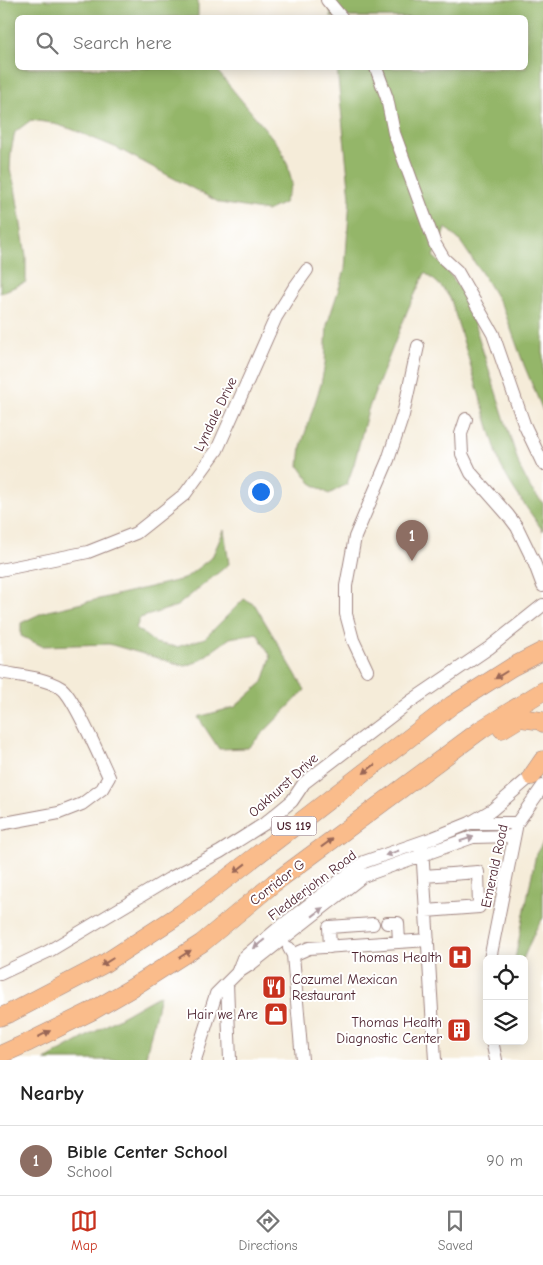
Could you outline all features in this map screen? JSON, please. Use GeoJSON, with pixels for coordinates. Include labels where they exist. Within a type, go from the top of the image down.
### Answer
{"type":"FeatureCollection","features":[{"type":"Feature","properties":{"kind":"highway","name":"US 119"},"geometry":{"type":"LineString","coordinates":[[5,1015],[102,965],[182,913],[452,705],[512,667],[543,651]]}},
{"type":"Feature","properties":{"kind":"highway","name":"Corridor G"},"geometry":{"type":"LineString","coordinates":[[0,1054],[30,1042],[92,1011],[202,943],[274,882],[482,729],[543,691]]}},
{"type":"Feature","properties":{"kind":"highway"},"geometry":{"type":"LineString","coordinates":[[392,795],[520,718],[542,721],[543,723]]}},
{"type":"Feature","properties":{"kind":"highway"},"geometry":{"type":"LineString","coordinates":[[539,776],[543,760]]}},
{"type":"Feature","properties":{"kind":"street"},"geometry":{"type":"LineString","coordinates":[[327,0],[340,15]]}},
{"type":"Feature","properties":{"kind":"street"},"geometry":{"type":"LineString","coordinates":[[377,70],[387,98],[394,133],[435,244],[444,259],[457,271],[493,334],[524,424],[543,464]]}},
{"type":"Feature","properties":{"kind":"street","name":"Lyndale Drive"},"geometry":{"type":"LineString","coordinates":[[0,570],[88,552],[136,533],[185,494],[217,450],[276,317],[307,270]]}},
{"type":"Feature","properties":{"kind":"street"},"geometry":{"type":"LineString","coordinates":[[367,670],[353,640],[346,614],[346,586],[355,537],[388,460],[403,415],[418,346]]}},
{"type":"Feature","properties":{"kind":"street"},"geometry":{"type":"LineString","coordinates":[[466,419],[461,434],[462,454],[472,473],[517,527],[543,586]]}},
{"type":"Feature","properties":{"kind":"street","name":"Oakhurst Drive"},"geometry":{"type":"LineString","coordinates":[[0,974],[49,951],[169,879],[220,852],[264,824],[292,801],[304,783],[410,701],[489,648],[543,605]]}},
{"type":"Feature","properties":{"kind":"street"},"geometry":{"type":"LineString","coordinates":[[0,672],[49,682],[63,689],[72,702],[109,777],[102,789],[82,804],[59,813],[0,824]]}},
{"type":"Feature","properties":{"kind":"street"},"geometry":{"type":"LineString","coordinates":[[470,823],[492,810],[539,776]]}},
{"type":"Feature","properties":{"kind":"street","name":"Emerald Road"},"geometry":{"type":"LineString","coordinates":[[491,955],[517,823],[539,776]]}},
{"type":"Feature","properties":{"kind":"street","name":"Fledderjohn Road"},"geometry":{"type":"LineString","coordinates":[[195,1060],[216,994],[238,973],[243,958],[279,934],[364,862],[422,849],[470,823],[517,823]]}},
{"type":"Feature","properties":{"kind":"street"},"geometry":{"type":"LineString","coordinates":[[435,1060],[422,849],[473,837],[514,836]]}},
{"type":"Feature","properties":{"kind":"street"},"geometry":{"type":"LineString","coordinates":[[424,876],[478,872],[479,907],[426,911]]}},
{"type":"Feature","properties":{"kind":"street"},"geometry":{"type":"LineString","coordinates":[[387,923],[398,923],[399,942]]}},
{"type":"Feature","properties":{"kind":"street"},"geometry":{"type":"LineString","coordinates":[[330,947],[329,927],[373,924]]}},
{"type":"Feature","properties":{"kind":"street"},"geometry":{"type":"LineString","coordinates":[[279,934],[293,955],[302,1060]]}},
{"type":"Feature","properties":{"kind":"street"},"geometry":{"type":"LineString","coordinates":[[293,955],[310,948],[428,940]]}},
{"type":"Feature","properties":{"kind":"street"},"geometry":{"type":"LineString","coordinates":[[227,983],[230,1060]]}},
{"type":"Feature","properties":{"kind":"street"},"geometry":{"type":"LineString","coordinates":[[493,1045],[496,1060]]}},
{"type":"Feature","properties":{"kind":"green space"},"geometry":{"type":"Polygon","coordinates":[[[0,0],[198,0],[198,15],[15,15],[15,70],[218,70],[280,147],[288,166],[292,184],[284,203],[267,211],[220,203],[117,148],[71,129],[31,120],[15,132],[10,170],[15,187],[26,256],[26,282],[0,293],[0,0]]]}},
{"type":"Feature","properties":{"kind":"green space"},"geometry":{"type":"Polygon","coordinates":[[[330,0],[543,0],[543,411],[504,310],[460,241],[446,228],[433,256],[454,280],[469,307],[520,468],[531,489],[543,503],[543,531],[500,464],[451,300],[440,285],[425,273],[408,309],[368,410],[347,484],[329,494],[311,483],[299,466],[301,446],[321,384],[325,364],[327,325],[345,270],[350,197],[337,70],[528,70],[528,15],[331,15],[330,0]]]}},
{"type":"Feature","properties":{"kind":"green space"},"geometry":{"type":"Polygon","coordinates":[[[224,530],[229,564],[177,606],[140,618],[136,628],[155,643],[177,647],[205,638],[244,599],[255,605],[305,690],[248,748],[219,749],[198,717],[235,707],[263,682],[271,657],[257,633],[230,638],[197,662],[185,666],[109,644],[42,646],[21,636],[21,623],[44,612],[184,579],[212,557],[224,530]]]}},
{"type":"Feature","properties":{"kind":"green space"},"geometry":{"type":"Polygon","coordinates":[[[543,842],[543,918],[525,955],[516,955],[536,854],[543,842]]]}},
{"type":"Feature","properties":{"kind":"green space"},"geometry":{"type":"Polygon","coordinates":[[[160,995],[145,1060],[45,1060],[160,995]]]}},
{"type":"Feature","properties":{"kind":"place","name":"Bible Center School"},"geometry":{"type":"Point","coordinates":[412,561]}},
{"type":"Feature","properties":{"kind":"place","name":"Thomas Health"},"geometry":{"type":"Point","coordinates":[460,957]}},
{"type":"Feature","properties":{"kind":"place","name":"Cozumel Mexican Restaurant"},"geometry":{"type":"Point","coordinates":[274,987]}},
{"type":"Feature","properties":{"kind":"place","name":"Hair we Are"},"geometry":{"type":"Point","coordinates":[276,1014]}},
{"type":"Feature","properties":{"kind":"place","name":"Thomas Health Diagnostic Center"},"geometry":{"type":"Point","coordinates":[459,1030]}}]}
